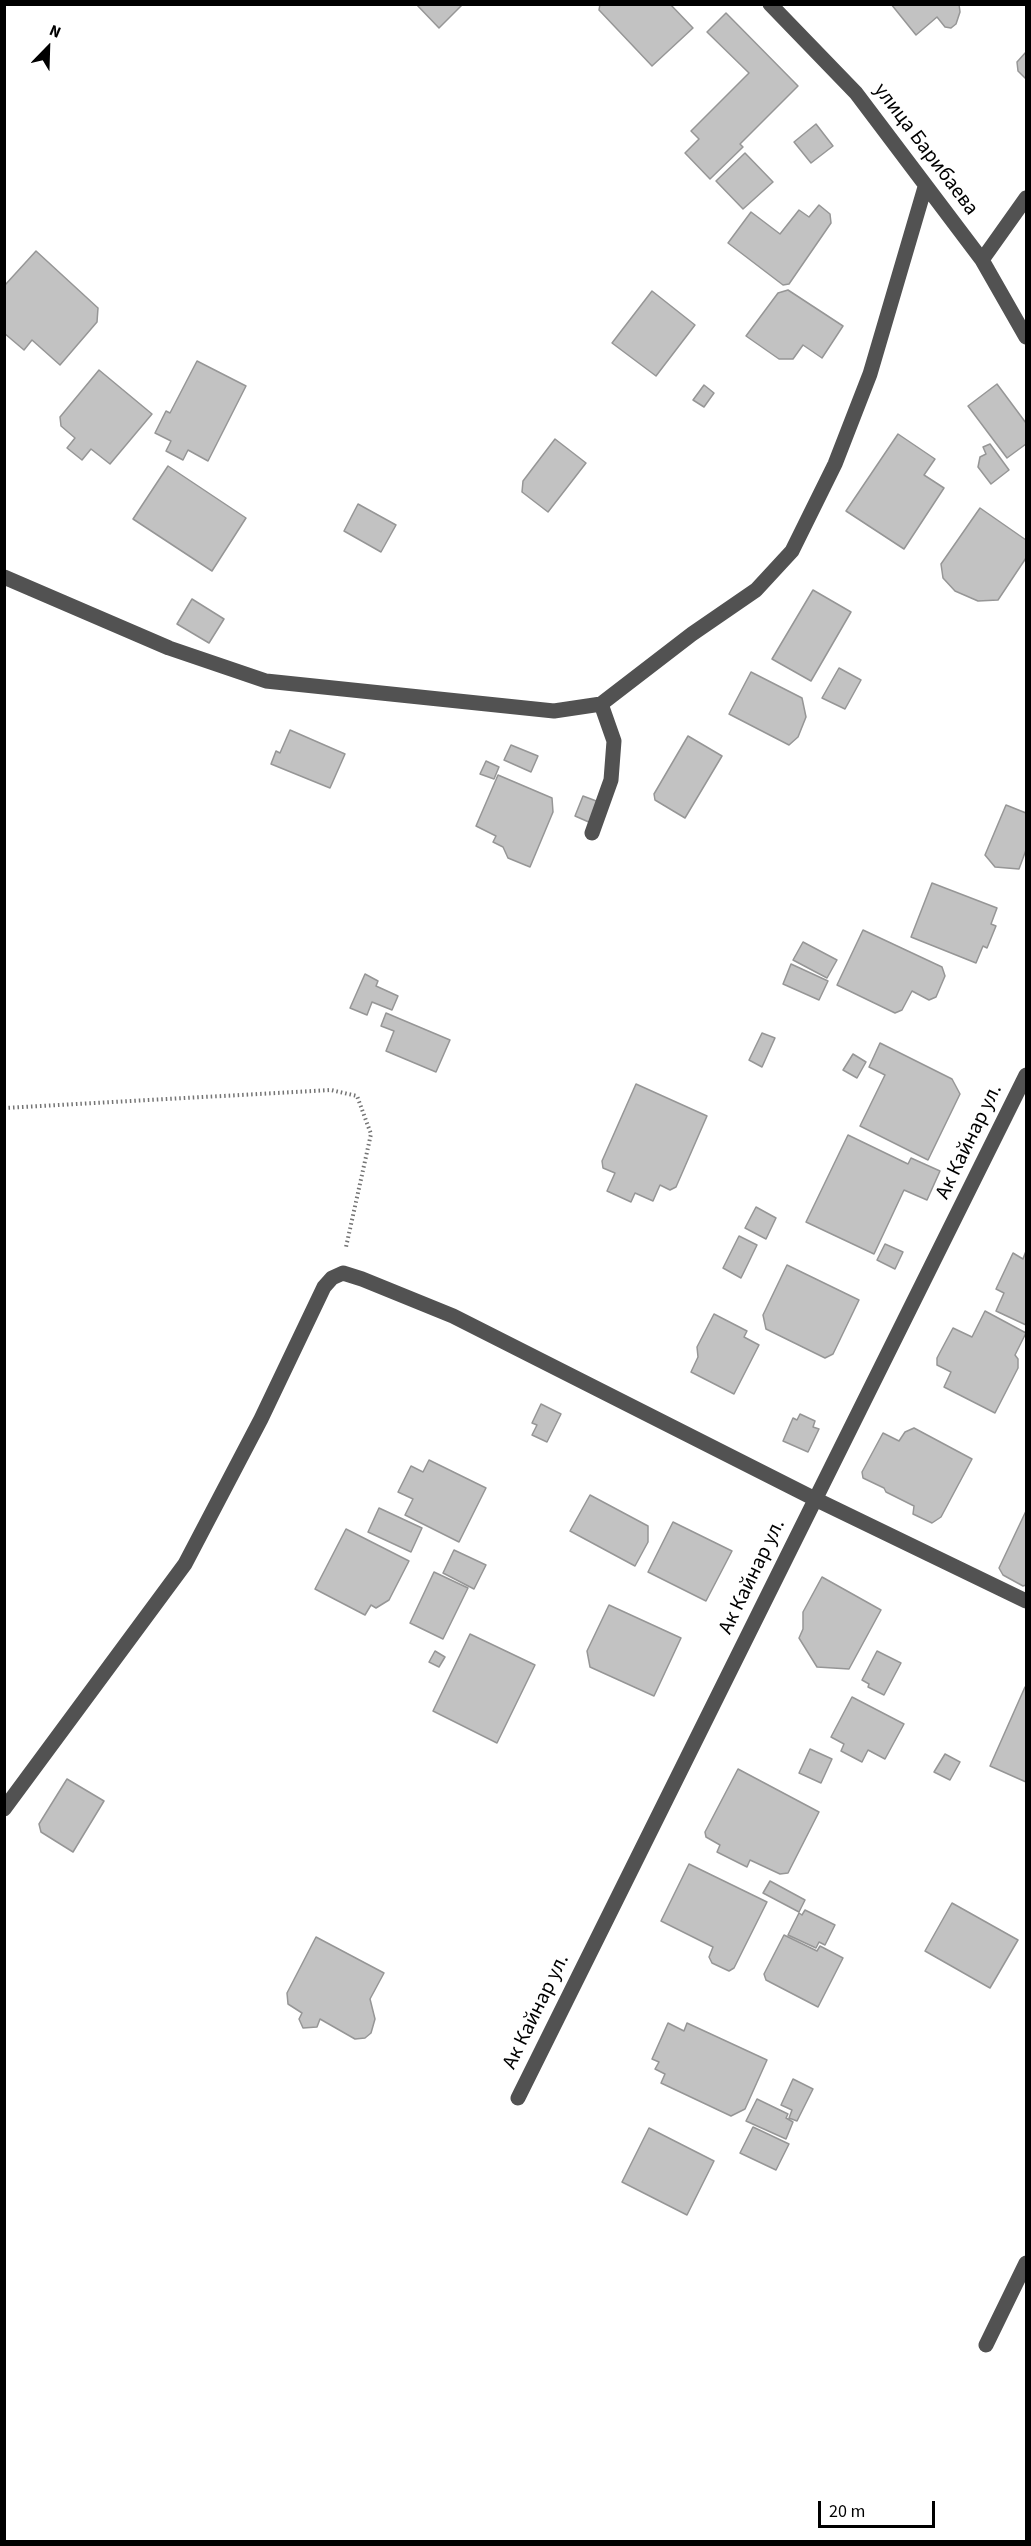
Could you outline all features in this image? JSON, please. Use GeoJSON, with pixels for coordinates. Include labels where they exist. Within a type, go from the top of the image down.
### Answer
{"type":"FeatureCollection","features":[{"type":"Feature","properties":{"kind":"street","name":"улица Барибаева"},"geometry":{"type":"LineString","coordinates":[[770,4],[856,93],[982,260],[1026,337]]}},
{"type":"Feature","properties":{"kind":"street"},"geometry":{"type":"LineString","coordinates":[[4,577],[169,648],[267,681],[554,711],[601,704],[692,634],[756,590],[792,551],[835,464],[870,374],[925,187]]}},
{"type":"Feature","properties":{"kind":"street"},"geometry":{"type":"LineString","coordinates":[[982,260],[1026,198]]}},
{"type":"Feature","properties":{"kind":"street"},"geometry":{"type":"LineString","coordinates":[[592,833],[611,780],[614,741],[601,704]]}},
{"type":"Feature","properties":{"kind":"street","name":"Ак Кайнар ул."},"geometry":{"type":"LineString","coordinates":[[518,2098],[1026,1075]]}},
{"type":"Feature","properties":{"kind":"street"},"geometry":{"type":"LineString","coordinates":[[4,1809],[185,1563],[261,1419],[324,1287],[332,1278],[343,1273],[453,1316],[815,1499],[1026,1601]]}},
{"type":"Feature","properties":{"kind":"street"},"geometry":{"type":"LineString","coordinates":[[986,2345],[1026,2263]]}},
{"type":"Feature","properties":{"kind":"path"},"geometry":{"type":"LineString","coordinates":[[4,1108],[331,1090],[357,1096],[371,1134],[347,1237],[343,1273]]}},
{"type":"Feature","properties":{"kind":"building"},"geometry":{"type":"Polygon","coordinates":[[[416,4],[463,4],[439,28],[416,4]]]}},
{"type":"Feature","properties":{"kind":"building"},"geometry":{"type":"Polygon","coordinates":[[[600,4],[670,4],[693,28],[652,66],[599,10],[600,4]]]}},
{"type":"Feature","properties":{"kind":"building"},"geometry":{"type":"Polygon","coordinates":[[[891,4],[959,4],[960,12],[956,24],[951,28],[945,27],[937,17],[916,35],[891,4]]]}},
{"type":"Feature","properties":{"kind":"building"},"geometry":{"type":"Polygon","coordinates":[[[726,13],[798,86],[740,144],[743,147],[710,179],[685,153],[699,139],[691,131],[749,73],[707,32],[726,13]]]}},
{"type":"Feature","properties":{"kind":"building"},"geometry":{"type":"Polygon","coordinates":[[[1026,52],[1026,79],[1018,71],[1017,62],[1026,52]]]}},
{"type":"Feature","properties":{"kind":"building"},"geometry":{"type":"Polygon","coordinates":[[[816,124],[833,146],[811,163],[794,142],[816,124]]]}},
{"type":"Feature","properties":{"kind":"building"},"geometry":{"type":"Polygon","coordinates":[[[745,153],[773,182],[743,209],[716,181],[745,153]]]}},
{"type":"Feature","properties":{"kind":"building"},"geometry":{"type":"Polygon","coordinates":[[[819,205],[830,214],[831,223],[789,284],[783,285],[728,243],[751,212],[780,234],[799,210],[809,217],[819,205]]]}},
{"type":"Feature","properties":{"kind":"building"},"geometry":{"type":"Polygon","coordinates":[[[36,251],[98,308],[97,322],[60,365],[32,340],[24,350],[4,333],[5,285],[36,251]]]}},
{"type":"Feature","properties":{"kind":"building"},"geometry":{"type":"Polygon","coordinates":[[[788,290],[843,326],[822,358],[803,345],[793,359],[779,359],[746,336],[778,293],[788,290]]]}},
{"type":"Feature","properties":{"kind":"building"},"geometry":{"type":"Polygon","coordinates":[[[652,291],[695,325],[656,376],[612,343],[652,291]]]}},
{"type":"Feature","properties":{"kind":"building"},"geometry":{"type":"Polygon","coordinates":[[[197,361],[246,386],[208,461],[188,450],[183,460],[166,451],[171,441],[155,433],[166,411],[170,413],[197,361]]]}},
{"type":"Feature","properties":{"kind":"building"},"geometry":{"type":"Polygon","coordinates":[[[99,370],[152,414],[110,464],[91,449],[82,460],[67,448],[75,438],[61,426],[60,417],[99,370]]]}},
{"type":"Feature","properties":{"kind":"building"},"geometry":{"type":"Polygon","coordinates":[[[997,384],[1026,423],[1026,444],[1007,458],[968,406],[997,384]]]}},
{"type":"Feature","properties":{"kind":"building"},"geometry":{"type":"Polygon","coordinates":[[[704,385],[714,393],[704,407],[693,400],[704,385]]]}},
{"type":"Feature","properties":{"kind":"building"},"geometry":{"type":"Polygon","coordinates":[[[898,434],[935,459],[924,475],[944,488],[904,549],[846,511],[898,434]]]}},
{"type":"Feature","properties":{"kind":"building"},"geometry":{"type":"Polygon","coordinates":[[[555,439],[586,463],[548,512],[522,492],[523,481],[555,439]]]}},
{"type":"Feature","properties":{"kind":"building"},"geometry":{"type":"Polygon","coordinates":[[[990,444],[1009,470],[991,484],[978,467],[980,457],[986,454],[983,447],[990,444]]]}},
{"type":"Feature","properties":{"kind":"building"},"geometry":{"type":"Polygon","coordinates":[[[168,466],[246,518],[212,571],[133,519],[168,466]]]}},
{"type":"Feature","properties":{"kind":"building"},"geometry":{"type":"Polygon","coordinates":[[[358,504],[396,525],[381,552],[344,531],[358,504]]]}},
{"type":"Feature","properties":{"kind":"building"},"geometry":{"type":"Polygon","coordinates":[[[980,508],[1026,540],[1026,558],[998,600],[978,601],[955,591],[943,578],[941,564],[980,508]]]}},
{"type":"Feature","properties":{"kind":"building"},"geometry":{"type":"Polygon","coordinates":[[[813,590],[851,612],[811,681],[772,659],[813,590]]]}},
{"type":"Feature","properties":{"kind":"building"},"geometry":{"type":"Polygon","coordinates":[[[192,599],[224,619],[209,643],[177,624],[192,599]]]}},
{"type":"Feature","properties":{"kind":"building"},"geometry":{"type":"Polygon","coordinates":[[[839,668],[861,680],[845,709],[822,698],[839,668]]]}},
{"type":"Feature","properties":{"kind":"building"},"geometry":{"type":"Polygon","coordinates":[[[751,672],[802,698],[806,717],[798,737],[789,745],[729,714],[751,672]]]}},
{"type":"Feature","properties":{"kind":"building"},"geometry":{"type":"Polygon","coordinates":[[[290,730],[345,754],[330,788],[271,764],[276,751],[280,753],[290,730]]]}},
{"type":"Feature","properties":{"kind":"building"},"geometry":{"type":"Polygon","coordinates":[[[688,736],[722,756],[685,818],[655,800],[654,794],[688,736]]]}},
{"type":"Feature","properties":{"kind":"building"},"geometry":{"type":"Polygon","coordinates":[[[511,745],[538,756],[531,772],[504,760],[511,745]]]}},
{"type":"Feature","properties":{"kind":"building"},"geometry":{"type":"Polygon","coordinates":[[[486,761],[499,767],[494,779],[480,774],[486,761]]]}},
{"type":"Feature","properties":{"kind":"building"},"geometry":{"type":"Polygon","coordinates":[[[498,775],[552,798],[553,812],[530,867],[508,858],[503,847],[493,842],[496,836],[476,826],[498,775]]]}},
{"type":"Feature","properties":{"kind":"building"},"geometry":{"type":"Polygon","coordinates":[[[583,796],[599,802],[591,823],[575,816],[583,796]]]}},
{"type":"Feature","properties":{"kind":"building"},"geometry":{"type":"Polygon","coordinates":[[[1006,805],[1026,813],[1026,850],[1019,869],[995,867],[985,855],[1006,805]]]}},
{"type":"Feature","properties":{"kind":"building"},"geometry":{"type":"Polygon","coordinates":[[[932,883],[997,908],[991,924],[996,926],[987,948],[983,946],[976,963],[911,937],[932,883]]]}},
{"type":"Feature","properties":{"kind":"building"},"geometry":{"type":"Polygon","coordinates":[[[863,930],[942,967],[945,976],[936,997],[929,1000],[912,991],[902,1010],[895,1013],[837,985],[863,930]]]}},
{"type":"Feature","properties":{"kind":"building"},"geometry":{"type":"Polygon","coordinates":[[[803,942],[837,960],[827,978],[793,960],[803,942]]]}},
{"type":"Feature","properties":{"kind":"building"},"geometry":{"type":"Polygon","coordinates":[[[791,964],[828,981],[819,1000],[783,984],[791,964]]]}},
{"type":"Feature","properties":{"kind":"building"},"geometry":{"type":"Polygon","coordinates":[[[365,974],[378,981],[376,986],[398,996],[392,1010],[372,1002],[367,1015],[350,1008],[365,974]]]}},
{"type":"Feature","properties":{"kind":"building"},"geometry":{"type":"Polygon","coordinates":[[[386,1013],[450,1040],[436,1072],[386,1051],[394,1031],[381,1026],[386,1013]]]}},
{"type":"Feature","properties":{"kind":"building"},"geometry":{"type":"Polygon","coordinates":[[[762,1033],[775,1038],[762,1067],[749,1060],[762,1033]]]}},
{"type":"Feature","properties":{"kind":"building"},"geometry":{"type":"Polygon","coordinates":[[[880,1043],[952,1079],[960,1094],[928,1160],[860,1126],[885,1075],[869,1067],[880,1043]]]}},
{"type":"Feature","properties":{"kind":"building"},"geometry":{"type":"Polygon","coordinates":[[[853,1054],[866,1062],[857,1078],[843,1070],[853,1054]]]}},
{"type":"Feature","properties":{"kind":"building"},"geometry":{"type":"Polygon","coordinates":[[[636,1084],[707,1116],[676,1187],[670,1190],[660,1185],[653,1201],[635,1193],[631,1202],[607,1191],[615,1173],[603,1168],[602,1161],[636,1084]]]}},
{"type":"Feature","properties":{"kind":"building"},"geometry":{"type":"Polygon","coordinates":[[[848,1135],[908,1164],[911,1158],[940,1171],[927,1200],[904,1190],[874,1254],[806,1222],[848,1135]]]}},
{"type":"Feature","properties":{"kind":"building"},"geometry":{"type":"Polygon","coordinates":[[[756,1207],[776,1218],[766,1239],[745,1228],[756,1207]]]}},
{"type":"Feature","properties":{"kind":"building"},"geometry":{"type":"Polygon","coordinates":[[[739,1236],[757,1245],[741,1278],[723,1268],[739,1236]]]}},
{"type":"Feature","properties":{"kind":"building"},"geometry":{"type":"Polygon","coordinates":[[[885,1244],[903,1252],[895,1269],[877,1260],[885,1244]]]}},
{"type":"Feature","properties":{"kind":"building"},"geometry":{"type":"Polygon","coordinates":[[[1026,1251],[1026,1325],[996,1311],[1004,1293],[996,1289],[1013,1253],[1023,1259],[1026,1251]]]}},
{"type":"Feature","properties":{"kind":"building"},"geometry":{"type":"Polygon","coordinates":[[[787,1265],[859,1300],[833,1354],[825,1358],[766,1329],[763,1315],[787,1265]]]}},
{"type":"Feature","properties":{"kind":"building"},"geometry":{"type":"Polygon","coordinates":[[[985,1311],[1026,1333],[1015,1355],[1018,1359],[1018,1368],[995,1413],[944,1387],[951,1372],[937,1365],[937,1358],[953,1328],[972,1337],[985,1311]]]}},
{"type":"Feature","properties":{"kind":"building"},"geometry":{"type":"Polygon","coordinates":[[[714,1314],[747,1331],[744,1337],[759,1345],[734,1394],[691,1372],[698,1357],[697,1347],[714,1314]]]}},
{"type":"Feature","properties":{"kind":"building"},"geometry":{"type":"Polygon","coordinates":[[[541,1404],[561,1414],[547,1442],[532,1435],[537,1425],[532,1423],[541,1404]]]}},
{"type":"Feature","properties":{"kind":"building"},"geometry":{"type":"Polygon","coordinates":[[[800,1414],[815,1421],[813,1427],[819,1429],[808,1452],[783,1441],[793,1418],[797,1420],[800,1414]]]}},
{"type":"Feature","properties":{"kind":"building"},"geometry":{"type":"Polygon","coordinates":[[[914,1428],[972,1459],[941,1517],[932,1523],[913,1514],[914,1506],[863,1478],[862,1472],[883,1433],[899,1441],[905,1432],[914,1428]]]}},
{"type":"Feature","properties":{"kind":"building"},"geometry":{"type":"Polygon","coordinates":[[[429,1460],[486,1488],[459,1542],[405,1515],[413,1499],[398,1492],[411,1466],[423,1472],[429,1460]]]}},
{"type":"Feature","properties":{"kind":"building"},"geometry":{"type":"Polygon","coordinates":[[[590,1495],[648,1526],[648,1542],[635,1566],[570,1531],[590,1495]]]}},
{"type":"Feature","properties":{"kind":"building"},"geometry":{"type":"Polygon","coordinates":[[[379,1508],[422,1528],[411,1552],[368,1532],[379,1508]]]}},
{"type":"Feature","properties":{"kind":"building"},"geometry":{"type":"Polygon","coordinates":[[[1026,1511],[1026,1585],[1023,1586],[1003,1575],[999,1568],[1026,1511]]]}},
{"type":"Feature","properties":{"kind":"building"},"geometry":{"type":"Polygon","coordinates":[[[673,1522],[732,1551],[706,1601],[648,1572],[673,1522]]]}},
{"type":"Feature","properties":{"kind":"building"},"geometry":{"type":"Polygon","coordinates":[[[346,1529],[409,1561],[389,1600],[376,1608],[371,1605],[365,1615],[315,1589],[346,1529]]]}},
{"type":"Feature","properties":{"kind":"building"},"geometry":{"type":"Polygon","coordinates":[[[454,1550],[486,1565],[474,1589],[443,1573],[454,1550]]]}},
{"type":"Feature","properties":{"kind":"building"},"geometry":{"type":"Polygon","coordinates":[[[434,1572],[468,1588],[443,1639],[410,1623],[434,1572]]]}},
{"type":"Feature","properties":{"kind":"building"},"geometry":{"type":"Polygon","coordinates":[[[822,1577],[881,1610],[849,1669],[817,1667],[799,1638],[803,1629],[803,1612],[822,1577]]]}},
{"type":"Feature","properties":{"kind":"building"},"geometry":{"type":"Polygon","coordinates":[[[609,1605],[681,1638],[654,1696],[590,1667],[587,1651],[609,1605]]]}},
{"type":"Feature","properties":{"kind":"building"},"geometry":{"type":"Polygon","coordinates":[[[470,1634],[535,1665],[497,1743],[433,1711],[470,1634]]]}},
{"type":"Feature","properties":{"kind":"building"},"geometry":{"type":"Polygon","coordinates":[[[435,1651],[445,1657],[439,1667],[429,1662],[435,1651]]]}},
{"type":"Feature","properties":{"kind":"building"},"geometry":{"type":"Polygon","coordinates":[[[877,1651],[901,1663],[884,1695],[868,1687],[869,1684],[862,1680],[877,1651]]]}},
{"type":"Feature","properties":{"kind":"building"},"geometry":{"type":"Polygon","coordinates":[[[1026,1688],[1026,1782],[990,1766],[1026,1688]]]}},
{"type":"Feature","properties":{"kind":"building"},"geometry":{"type":"Polygon","coordinates":[[[852,1697],[904,1724],[885,1759],[868,1750],[862,1762],[841,1751],[844,1744],[831,1737],[852,1697]]]}},
{"type":"Feature","properties":{"kind":"building"},"geometry":{"type":"Polygon","coordinates":[[[810,1749],[832,1759],[821,1783],[799,1773],[810,1749]]]}},
{"type":"Feature","properties":{"kind":"building"},"geometry":{"type":"Polygon","coordinates":[[[945,1754],[960,1762],[950,1780],[934,1772],[945,1754]]]}},
{"type":"Feature","properties":{"kind":"building"},"geometry":{"type":"Polygon","coordinates":[[[738,1769],[819,1812],[788,1873],[780,1874],[750,1860],[747,1867],[717,1852],[720,1845],[706,1837],[705,1832],[738,1769]]]}},
{"type":"Feature","properties":{"kind":"building"},"geometry":{"type":"Polygon","coordinates":[[[67,1779],[104,1801],[73,1852],[41,1832],[39,1824],[67,1779]]]}},
{"type":"Feature","properties":{"kind":"building"},"geometry":{"type":"Polygon","coordinates":[[[689,1864],[767,1902],[734,1968],[729,1971],[712,1963],[709,1957],[713,1947],[661,1921],[689,1864]]]}},
{"type":"Feature","properties":{"kind":"building"},"geometry":{"type":"Polygon","coordinates":[[[770,1881],[805,1900],[799,1912],[763,1893],[770,1881]]]}},
{"type":"Feature","properties":{"kind":"building"},"geometry":{"type":"Polygon","coordinates":[[[952,1903],[1018,1940],[990,1988],[925,1951],[952,1903]]]}},
{"type":"Feature","properties":{"kind":"building"},"geometry":{"type":"Polygon","coordinates":[[[805,1910],[835,1925],[825,1945],[819,1942],[816,1948],[788,1935],[799,1913],[802,1915],[805,1910]]]}},
{"type":"Feature","properties":{"kind":"building"},"geometry":{"type":"Polygon","coordinates":[[[784,1935],[817,1951],[820,1946],[843,1958],[818,2007],[766,1980],[764,1974],[784,1935]]]}},
{"type":"Feature","properties":{"kind":"building"},"geometry":{"type":"Polygon","coordinates":[[[316,1937],[384,1973],[370,1999],[375,2019],[371,2033],[365,2038],[355,2039],[320,2019],[317,2027],[303,2028],[299,2019],[302,2013],[288,2004],[287,1993],[316,1937]]]}},
{"type":"Feature","properties":{"kind":"building"},"geometry":{"type":"Polygon","coordinates":[[[668,2023],[684,2031],[687,2023],[767,2060],[745,2109],[731,2116],[661,2083],[665,2074],[655,2069],[659,2062],[652,2059],[668,2023]]]}},
{"type":"Feature","properties":{"kind":"building"},"geometry":{"type":"Polygon","coordinates":[[[793,2079],[813,2089],[797,2121],[789,2118],[792,2110],[781,2105],[793,2079]]]}},
{"type":"Feature","properties":{"kind":"building"},"geometry":{"type":"Polygon","coordinates":[[[757,2099],[788,2114],[786,2118],[793,2122],[786,2139],[746,2121],[757,2099]]]}},
{"type":"Feature","properties":{"kind":"building"},"geometry":{"type":"Polygon","coordinates":[[[753,2127],[789,2144],[776,2170],[740,2153],[753,2127]]]}},
{"type":"Feature","properties":{"kind":"building"},"geometry":{"type":"Polygon","coordinates":[[[649,2128],[714,2161],[687,2215],[622,2182],[649,2128]]]}}]}
